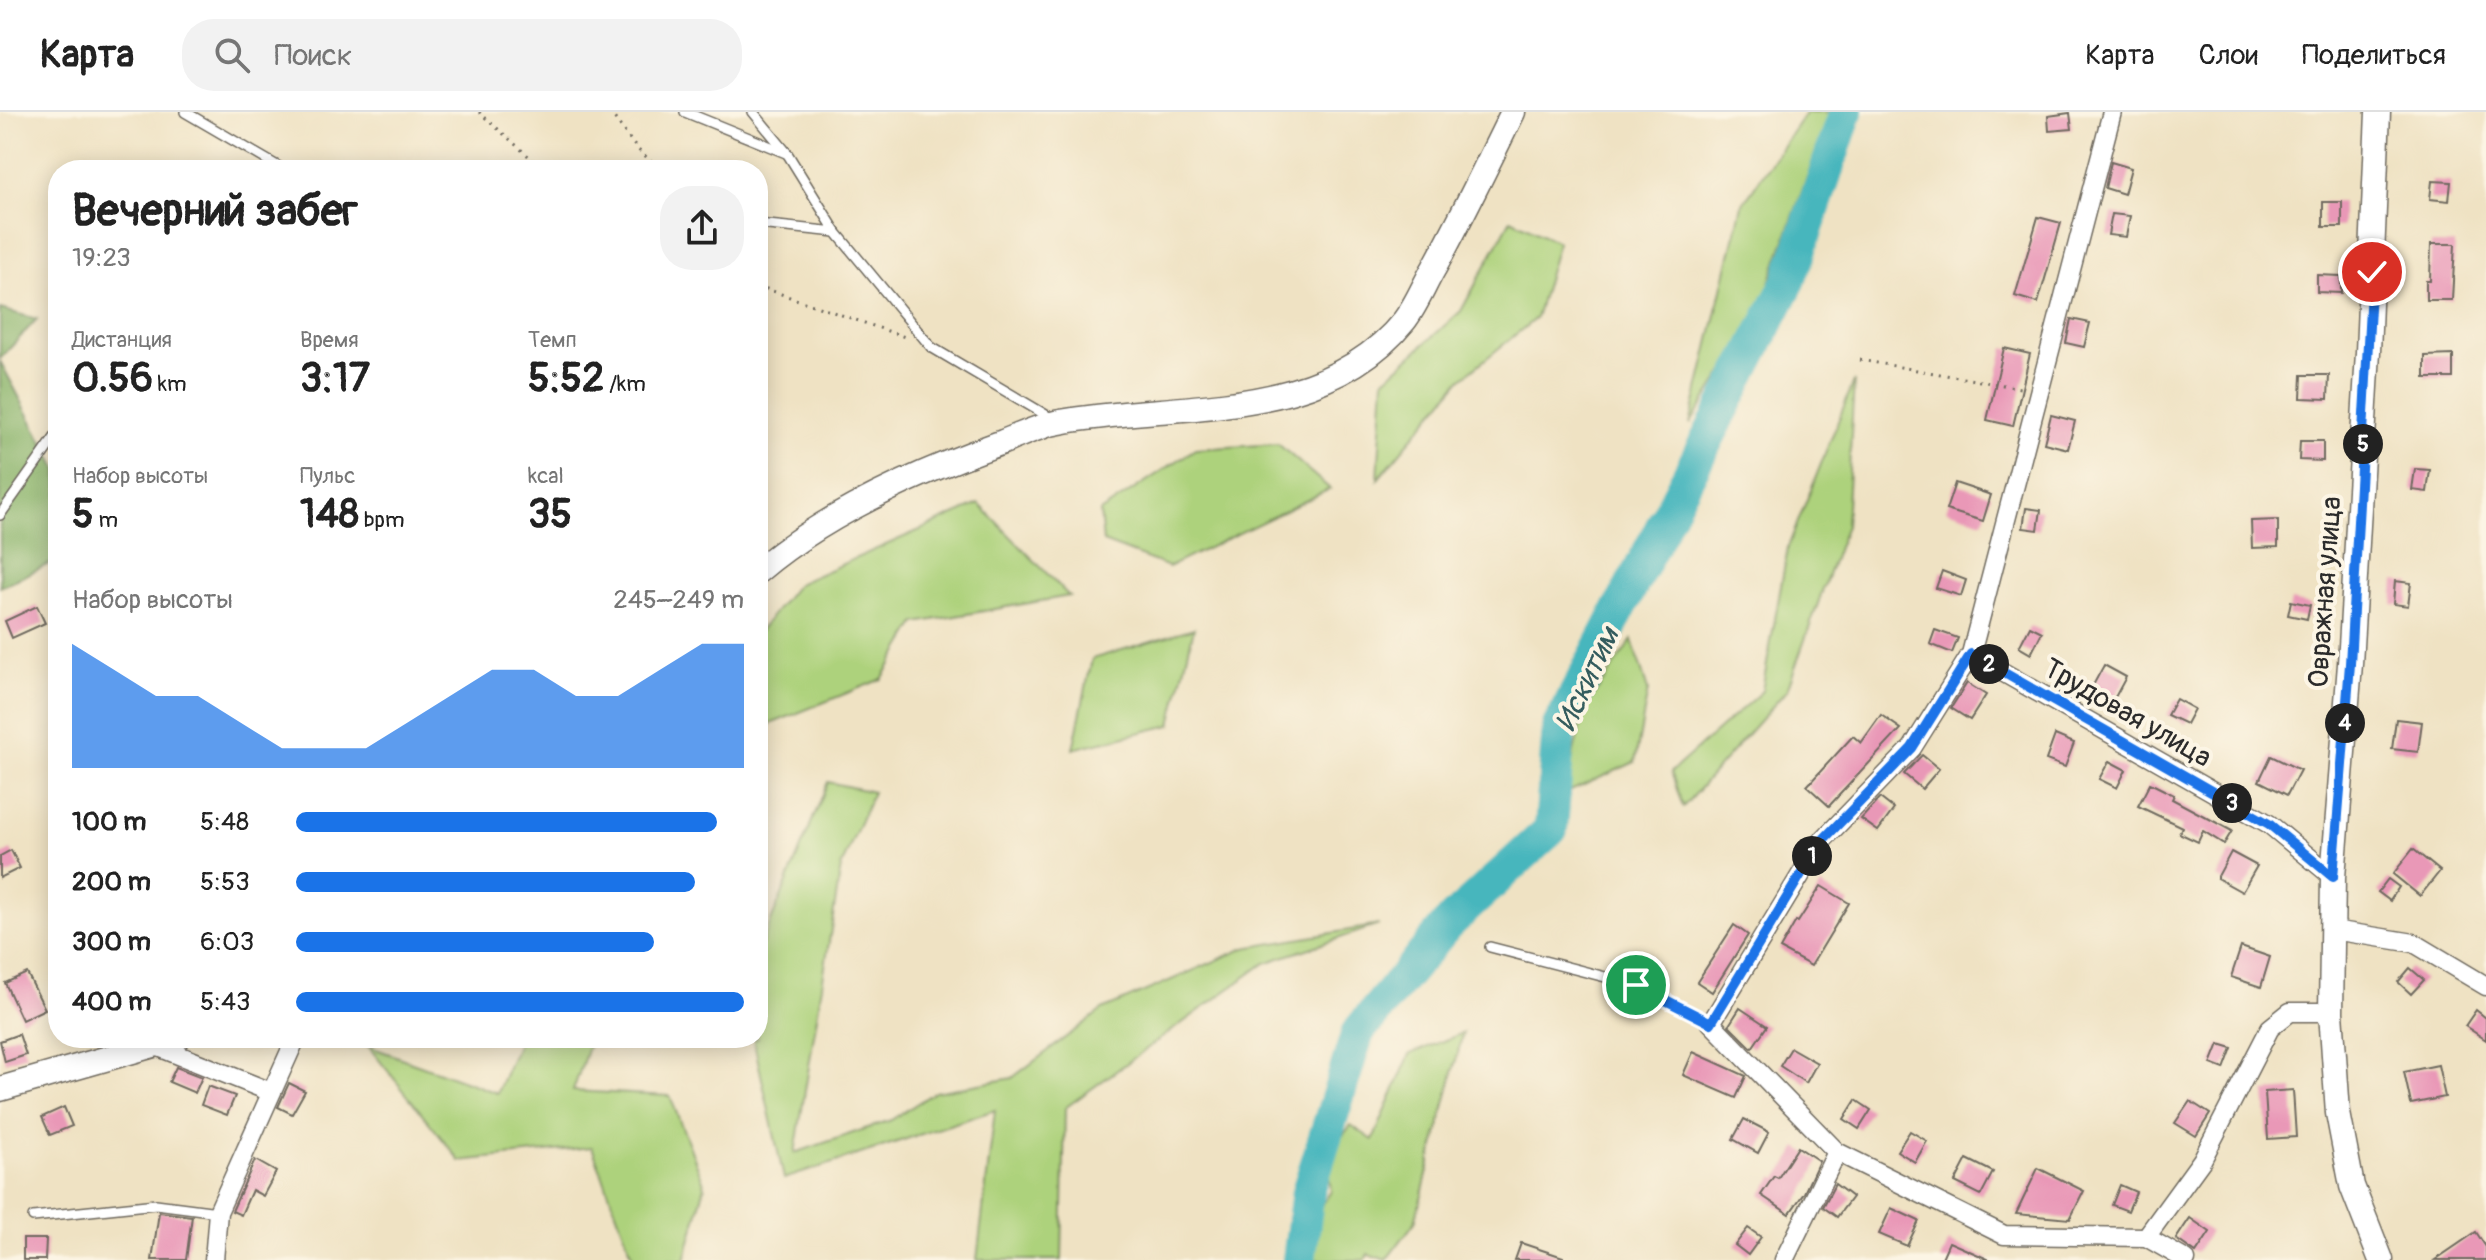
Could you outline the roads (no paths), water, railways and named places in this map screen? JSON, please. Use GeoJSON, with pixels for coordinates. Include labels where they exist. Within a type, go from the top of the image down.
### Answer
{"type":"FeatureCollection","features":[{"type":"Feature","properties":{"kind":"street"},"geometry":{"type":"LineString","coordinates":[[768,563],[850,510],[929,470],[1058,422],[1214,407],[1270,398],[1328,379],[1370,353],[1405,320],[1459,222],[1513,112]]}},
{"type":"Feature","properties":{"kind":"street"},"geometry":{"type":"LineString","coordinates":[[2112,112],[1971,654],[1912,748],[1820,843],[1711,1023],[1837,1152],[2004,1235],[2146,1237],[2186,1260]]}},
{"type":"Feature","properties":{"kind":"street","name":"Овражная улица"},"geometry":{"type":"LineString","coordinates":[[2378,112],[2350,664],[2333,877],[2331,1012],[2338,1113],[2352,1186],[2381,1260]]}},
{"type":"Feature","properties":{"kind":"street","name":"Трудовая улица"},"geometry":{"type":"LineString","coordinates":[[1971,654],[2269,824],[2333,877]]}},
{"type":"Feature","properties":{"kind":"street"},"geometry":{"type":"LineString","coordinates":[[2333,930],[2414,943],[2486,986]]}},
{"type":"Feature","properties":{"kind":"street"},"geometry":{"type":"LineString","coordinates":[[2146,1237],[2202,1160],[2270,1028],[2290,1012],[2331,1012]]}},
{"type":"Feature","properties":{"kind":"street"},"geometry":{"type":"LineString","coordinates":[[0,1089],[144,1048]]}},
{"type":"Feature","properties":{"kind":"street"},"geometry":{"type":"LineString","coordinates":[[179,1048],[271,1092]]}},
{"type":"Feature","properties":{"kind":"street"},"geometry":{"type":"LineString","coordinates":[[214,1260],[218,1212],[291,1048]]}},
{"type":"Feature","properties":{"kind":"street"},"geometry":{"type":"LineString","coordinates":[[1784,1260],[1837,1152]]}},
{"type":"Feature","properties":{"kind":"lane"},"geometry":{"type":"LineString","coordinates":[[185,112],[267,160]]}},
{"type":"Feature","properties":{"kind":"lane"},"geometry":{"type":"LineString","coordinates":[[685,112],[787,153]]}},
{"type":"Feature","properties":{"kind":"lane"},"geometry":{"type":"LineString","coordinates":[[753,112],[787,153],[836,232],[931,347],[1058,422]]}},
{"type":"Feature","properties":{"kind":"lane"},"geometry":{"type":"LineString","coordinates":[[768,225],[836,232]]}},
{"type":"Feature","properties":{"kind":"lane"},"geometry":{"type":"LineString","coordinates":[[0,515],[48,447]]}},
{"type":"Feature","properties":{"kind":"lane"},"geometry":{"type":"LineString","coordinates":[[1490,947],[1636,985],[1711,1023]]}},
{"type":"Feature","properties":{"kind":"lane"},"geometry":{"type":"LineString","coordinates":[[33,1217],[156,1204],[218,1212]]}},
{"type":"Feature","properties":{"kind":"waterway","name":"Искитим"},"geometry":{"type":"LineString","coordinates":[[1299,1260],[1308,1192],[1358,1032],[1447,925],[1551,829],[1559,726],[1789,281],[1846,112]]}}]}
